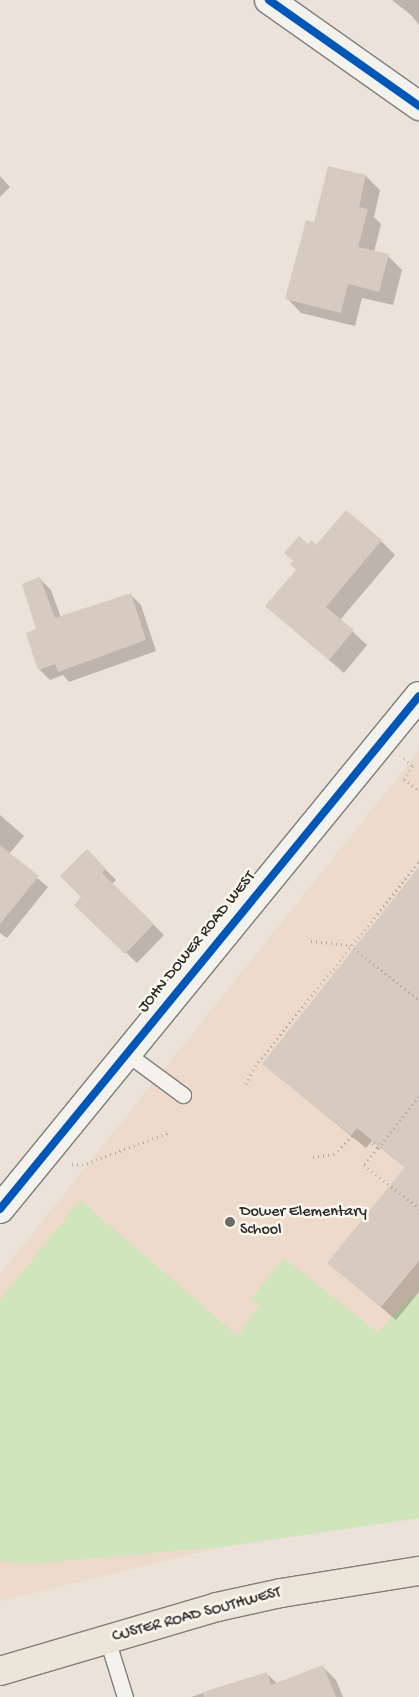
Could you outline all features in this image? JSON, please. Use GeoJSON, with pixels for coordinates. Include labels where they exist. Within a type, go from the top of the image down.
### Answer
{"type":"FeatureCollection","features":[{"type":"Feature","properties":{"kind":"main road","name":"CUSTER ROAD SOUTHWEST"},"geometry":{"type":"LineString","coordinates":[[0,1671],[235,1603],[408,1573]]}},
{"type":"Feature","properties":{"kind":"street"},"geometry":{"type":"LineString","coordinates":[[269,0],[419,106]]}},
{"type":"Feature","properties":{"kind":"street","name":"JOHN DOWER ROAD WEST"},"geometry":{"type":"LineString","coordinates":[[0,1209],[419,696]]}},
{"type":"Feature","properties":{"kind":"lane"},"geometry":{"type":"LineString","coordinates":[[126,1053],[183,1094]]}},
{"type":"Feature","properties":{"kind":"lane"},"geometry":{"type":"LineString","coordinates":[[107,1639],[125,1697]]}},
{"type":"Feature","properties":{"kind":"path"},"geometry":{"type":"LineString","coordinates":[[400,755],[413,766],[404,779],[419,790]]}},
{"type":"Feature","properties":{"kind":"path"},"geometry":{"type":"LineString","coordinates":[[246,1084],[255,1066],[419,862]]}},
{"type":"Feature","properties":{"kind":"path"},"geometry":{"type":"LineString","coordinates":[[312,941],[352,946],[419,1000]]}},
{"type":"Feature","properties":{"kind":"path"},"geometry":{"type":"LineString","coordinates":[[418,1205],[364,1165],[419,1096]]}},
{"type":"Feature","properties":{"kind":"path"},"geometry":{"type":"LineString","coordinates":[[313,1157],[334,1154],[358,1131],[378,1148]]}},
{"type":"Feature","properties":{"kind":"path"},"geometry":{"type":"LineString","coordinates":[[68,1164],[82,1165],[168,1133]]}},
{"type":"Feature","properties":{"kind":"shaded area","name":"Dower Elementary School"},"geometry":{"type":"Polygon","coordinates":[[[419,751],[419,1518],[222,1547],[0,1601],[0,1274],[419,751]]]}},
{"type":"Feature","properties":{"kind":"green space"},"geometry":{"type":"Polygon","coordinates":[[[80,1200],[238,1336],[255,1309],[260,1306],[251,1299],[284,1258],[378,1333],[412,1294],[419,1294],[419,1518],[222,1547],[28,1564],[0,1561],[0,1300],[80,1200]]]}},
{"type":"Feature","properties":{"kind":"building"},"geometry":{"type":"Polygon","coordinates":[[[328,166],[366,175],[359,207],[368,209],[358,247],[389,254],[379,292],[348,284],[341,313],[285,299],[306,220],[314,222],[328,166]]]}},
{"type":"Feature","properties":{"kind":"building"},"geometry":{"type":"Polygon","coordinates":[[[346,510],[382,540],[326,607],[354,630],[329,660],[265,606],[296,570],[290,564],[293,561],[284,553],[299,536],[308,544],[311,540],[316,545],[346,510]]]}},
{"type":"Feature","properties":{"kind":"building"},"geometry":{"type":"Polygon","coordinates":[[[40,577],[55,618],[131,593],[146,640],[58,672],[55,664],[38,670],[26,633],[36,629],[22,584],[40,577]]]}},
{"type":"Feature","properties":{"kind":"building"},"geometry":{"type":"Polygon","coordinates":[[[0,845],[39,876],[0,924],[0,845]]]}},
{"type":"Feature","properties":{"kind":"building"},"geometry":{"type":"Polygon","coordinates":[[[87,849],[106,869],[102,873],[154,924],[125,954],[74,905],[81,897],[60,876],[87,849]]]}},
{"type":"Feature","properties":{"kind":"building"},"geometry":{"type":"Polygon","coordinates":[[[419,867],[419,1261],[381,1307],[327,1263],[405,1167],[357,1128],[351,1135],[262,1064],[419,867]]]}},
{"type":"Feature","properties":{"kind":"building"},"geometry":{"type":"Polygon","coordinates":[[[323,1665],[336,1697],[204,1697],[203,1692],[267,1672],[271,1685],[323,1665]]]}},
{"type":"Feature","properties":{"kind":"cycle path"},"geometry":{"type":"LineString","coordinates":[[269,0],[419,106]]}},
{"type":"Feature","properties":{"kind":"cycle path"},"geometry":{"type":"LineString","coordinates":[[0,1209],[419,696]]}},
{"type":"Feature","properties":{"kind":"place","name":"Dower Elementary School"},"geometry":{"type":"Point","coordinates":[230,1222]}}]}
